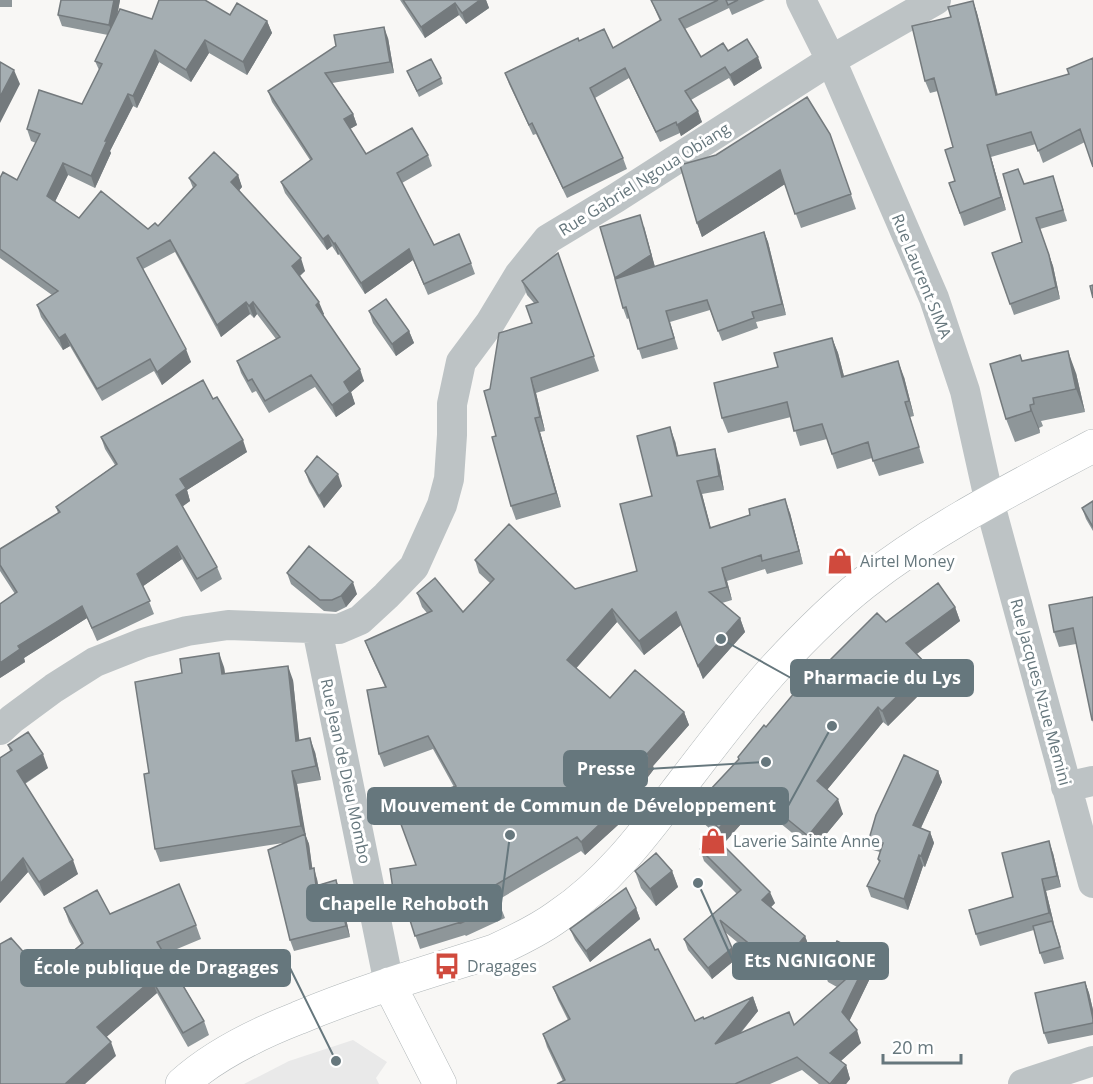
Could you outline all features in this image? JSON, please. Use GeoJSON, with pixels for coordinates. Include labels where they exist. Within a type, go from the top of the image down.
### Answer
{"type":"FeatureCollection","features":[{"type":"Feature","properties":{"kind":"main road"},"geometry":{"type":"LineString","coordinates":[[182,1084],[234,1047],[266,1031],[336,1001],[494,951],[558,917],[597,885],[633,847],[774,669],[862,584],[927,538],[990,501],[1093,446]]}},
{"type":"Feature","properties":{"kind":"main road"},"geometry":{"type":"LineString","coordinates":[[389,984],[441,1084]]}},
{"type":"Feature","properties":{"kind":"street","name":"Rue Laurent SIMA"},"geometry":{"type":"LineString","coordinates":[[801,0],[831,60],[934,298],[965,391],[990,501]]}},
{"type":"Feature","properties":{"kind":"street","name":"Rue Gabriel Ngoua Obiang"},"geometry":{"type":"LineString","coordinates":[[0,730],[54,688],[95,662],[142,643],[187,631],[228,625],[339,629],[360,620],[414,567],[442,505],[449,478],[452,404],[461,362],[490,323],[519,275],[548,239],[831,60],[936,0]]}},
{"type":"Feature","properties":{"kind":"street","name":"Rue Jacques Nzue Memini"},"geometry":{"type":"LineString","coordinates":[[990,501],[1079,784],[1093,883]]}},
{"type":"Feature","properties":{"kind":"street","name":"Rue Jean de Dieu Mombo"},"geometry":{"type":"LineString","coordinates":[[317,629],[389,984]]}},
{"type":"Feature","properties":{"kind":"street"},"geometry":{"type":"LineString","coordinates":[[1023,1084],[1093,1061]]}},
{"type":"Feature","properties":{"kind":"shaded area"},"geometry":{"type":"Polygon","coordinates":[[[353,1040],[387,1062],[376,1078],[379,1084],[244,1084],[289,1061],[353,1040]]]}},
{"type":"Feature","properties":{"kind":"building"},"geometry":{"type":"Polygon","coordinates":[[[61,0],[114,0],[109,25],[58,15],[61,0]]]}},
{"type":"Feature","properties":{"kind":"building"},"geometry":{"type":"Polygon","coordinates":[[[159,0],[205,0],[230,15],[237,3],[267,21],[243,62],[205,40],[186,70],[155,50],[133,96],[128,94],[91,176],[63,163],[47,196],[79,218],[101,191],[148,229],[155,223],[158,226],[196,185],[189,178],[214,152],[238,175],[231,182],[301,258],[292,266],[319,302],[316,305],[360,369],[344,382],[350,392],[332,405],[311,375],[265,401],[252,379],[248,381],[237,361],[280,337],[253,302],[249,306],[246,302],[217,325],[170,240],[137,258],[186,349],[157,372],[150,359],[97,389],[65,334],[59,338],[37,305],[58,291],[0,249],[0,178],[3,172],[17,180],[40,134],[27,129],[39,90],[82,104],[102,64],[95,61],[120,9],[152,19],[159,0]]]}},
{"type":"Feature","properties":{"kind":"building"},"geometry":{"type":"Polygon","coordinates":[[[403,0],[480,0],[462,13],[455,3],[421,27],[403,0]]]}},
{"type":"Feature","properties":{"kind":"building"},"geometry":{"type":"Polygon","coordinates":[[[651,0],[718,0],[679,19],[701,57],[723,43],[728,51],[747,39],[758,57],[730,75],[725,67],[685,91],[698,111],[677,125],[676,122],[656,132],[625,68],[590,88],[623,158],[563,188],[532,123],[529,125],[505,73],[578,38],[579,41],[604,29],[613,48],[661,20],[651,0]]]}},
{"type":"Feature","properties":{"kind":"building"},"geometry":{"type":"Polygon","coordinates":[[[726,0],[738,0],[728,5],[726,0]]]}},
{"type":"Feature","properties":{"kind":"building"},"geometry":{"type":"Polygon","coordinates":[[[973,1],[996,95],[1069,74],[1067,69],[1093,58],[1093,167],[1080,129],[1038,151],[1031,132],[987,145],[1001,197],[960,213],[949,183],[955,181],[945,150],[953,147],[934,78],[925,81],[912,26],[951,17],[948,7],[973,1]]]}},
{"type":"Feature","properties":{"kind":"building"},"geometry":{"type":"Polygon","coordinates":[[[384,27],[390,62],[325,73],[353,114],[344,119],[366,154],[412,128],[428,155],[397,173],[434,245],[459,234],[471,263],[424,284],[409,249],[361,283],[335,243],[328,235],[323,239],[281,182],[312,159],[268,91],[336,46],[334,35],[384,27]]]}},
{"type":"Feature","properties":{"kind":"building"},"geometry":{"type":"Polygon","coordinates":[[[431,59],[441,78],[417,91],[407,71],[431,59]]]}},
{"type":"Feature","properties":{"kind":"building"},"geometry":{"type":"Polygon","coordinates":[[[0,62],[14,70],[0,97],[0,62]]]}},
{"type":"Feature","properties":{"kind":"building"},"geometry":{"type":"Polygon","coordinates":[[[807,97],[830,134],[851,194],[795,214],[780,170],[697,223],[680,165],[716,155],[807,97]]]}},
{"type":"Feature","properties":{"kind":"building"},"geometry":{"type":"Polygon","coordinates":[[[1018,169],[1024,184],[1053,176],[1063,210],[1036,218],[1049,255],[1056,287],[1010,304],[992,253],[1022,242],[1003,174],[1018,169]]]}},
{"type":"Feature","properties":{"kind":"building"},"geometry":{"type":"Polygon","coordinates":[[[640,215],[651,255],[615,278],[600,227],[640,215]]]}},
{"type":"Feature","properties":{"kind":"building"},"geometry":{"type":"Polygon","coordinates":[[[764,232],[782,304],[752,312],[754,318],[718,331],[707,300],[666,311],[674,338],[638,349],[615,279],[764,232]]]}},
{"type":"Feature","properties":{"kind":"building"},"geometry":{"type":"Polygon","coordinates":[[[558,253],[594,356],[531,378],[540,417],[535,418],[556,493],[511,506],[492,437],[496,436],[484,391],[490,389],[499,333],[532,323],[526,306],[538,302],[522,281],[558,253]]]}},
{"type":"Feature","properties":{"kind":"building"},"geometry":{"type":"Polygon","coordinates":[[[386,299],[409,331],[392,344],[369,311],[386,299]]]}},
{"type":"Feature","properties":{"kind":"building"},"geometry":{"type":"Polygon","coordinates":[[[832,338],[842,377],[898,361],[909,401],[905,402],[919,447],[873,461],[868,442],[832,454],[822,424],[794,431],[787,402],[722,418],[714,383],[778,367],[774,353],[832,338]]]}},
{"type":"Feature","properties":{"kind":"building"},"geometry":{"type":"Polygon","coordinates":[[[1068,351],[1076,389],[1033,398],[1034,404],[1030,405],[1031,411],[1006,419],[990,364],[1020,355],[1022,361],[1068,351]]]}},
{"type":"Feature","properties":{"kind":"building"},"geometry":{"type":"Polygon","coordinates":[[[203,380],[213,399],[217,397],[243,440],[180,479],[186,488],[176,495],[217,567],[197,579],[177,546],[137,574],[150,601],[92,628],[82,606],[18,646],[20,649],[0,663],[0,604],[17,592],[0,565],[0,549],[60,512],[56,507],[117,464],[101,437],[203,380]]]}},
{"type":"Feature","properties":{"kind":"building"},"geometry":{"type":"Polygon","coordinates":[[[670,427],[677,456],[715,449],[719,476],[697,481],[710,528],[750,515],[749,509],[785,499],[799,551],[762,561],[761,555],[722,568],[727,587],[709,592],[740,618],[698,666],[676,612],[639,641],[612,609],[567,660],[610,698],[635,670],[684,712],[647,754],[649,756],[619,795],[624,801],[581,842],[577,837],[492,887],[500,905],[461,923],[415,936],[402,895],[394,896],[390,869],[416,865],[395,808],[456,786],[428,736],[379,754],[367,690],[386,687],[365,641],[432,611],[417,593],[435,578],[463,612],[494,579],[475,560],[509,524],[575,589],[637,571],[620,504],[652,496],[637,436],[670,427]]]}},
{"type":"Feature","properties":{"kind":"building"},"geometry":{"type":"Polygon","coordinates":[[[317,456],[338,474],[319,496],[305,471],[317,456]]]}},
{"type":"Feature","properties":{"kind":"building"},"geometry":{"type":"Polygon","coordinates":[[[1093,501],[1093,527],[1082,508],[1093,501]]]}},
{"type":"Feature","properties":{"kind":"building"},"geometry":{"type":"Polygon","coordinates":[[[309,546],[353,582],[341,596],[332,600],[320,600],[287,573],[309,546]]]}},
{"type":"Feature","properties":{"kind":"building"},"geometry":{"type":"Polygon","coordinates":[[[938,583],[955,607],[906,643],[928,666],[882,711],[878,707],[817,781],[838,799],[808,836],[753,791],[719,828],[695,806],[739,759],[738,757],[764,725],[766,727],[815,668],[819,671],[877,613],[886,622],[938,583]]]}},
{"type":"Feature","properties":{"kind":"building"},"geometry":{"type":"Polygon","coordinates":[[[1093,597],[1092,720],[1073,628],[1054,632],[1049,605],[1093,597]]]}},
{"type":"Feature","properties":{"kind":"building"},"geometry":{"type":"Polygon","coordinates":[[[219,653],[222,674],[288,666],[296,741],[310,738],[316,766],[292,771],[301,826],[155,849],[144,774],[149,773],[135,682],[182,673],[180,659],[219,653]]]}},
{"type":"Feature","properties":{"kind":"building"},"geometry":{"type":"Polygon","coordinates":[[[28,732],[43,754],[17,771],[73,860],[39,882],[23,858],[0,884],[0,758],[12,750],[8,745],[28,732]]]}},
{"type":"Feature","properties":{"kind":"building"},"geometry":{"type":"Polygon","coordinates":[[[904,755],[938,771],[913,825],[930,832],[921,856],[919,855],[904,899],[867,886],[880,861],[878,859],[883,843],[869,839],[876,815],[904,755]]]}},
{"type":"Feature","properties":{"kind":"building"},"geometry":{"type":"Polygon","coordinates":[[[305,834],[310,869],[314,868],[316,886],[336,880],[346,926],[290,940],[268,850],[305,834]]]}},
{"type":"Feature","properties":{"kind":"building"},"geometry":{"type":"Polygon","coordinates":[[[714,836],[770,892],[762,900],[805,936],[779,968],[720,920],[732,948],[708,968],[684,939],[741,890],[700,849],[714,836]]]}},
{"type":"Feature","properties":{"kind":"building"},"geometry":{"type":"Polygon","coordinates":[[[1049,841],[1057,876],[1042,879],[1049,913],[976,934],[969,910],[1013,897],[1002,853],[1049,841]]]}},
{"type":"Feature","properties":{"kind":"building"},"geometry":{"type":"Polygon","coordinates":[[[656,853],[672,871],[650,889],[635,871],[656,853]]]}},
{"type":"Feature","properties":{"kind":"building"},"geometry":{"type":"Polygon","coordinates":[[[179,884],[196,925],[157,942],[204,1021],[183,1033],[152,980],[97,1027],[111,1042],[65,1084],[0,1084],[0,944],[11,938],[44,975],[83,943],[64,908],[97,890],[110,914],[179,884]]]}},
{"type":"Feature","properties":{"kind":"building"},"geometry":{"type":"Polygon","coordinates":[[[626,888],[636,908],[586,951],[570,929],[626,888]]]}},
{"type":"Feature","properties":{"kind":"building"},"geometry":{"type":"Polygon","coordinates":[[[1052,921],[1060,947],[1040,953],[1033,926],[1052,921]]]}},
{"type":"Feature","properties":{"kind":"building"},"geometry":{"type":"Polygon","coordinates":[[[650,939],[655,950],[658,949],[695,1021],[753,997],[715,1044],[789,1012],[794,1025],[845,980],[823,969],[837,941],[869,957],[842,1012],[857,1030],[830,1053],[846,1065],[830,1084],[797,1057],[735,1084],[557,1084],[565,1080],[543,1034],[570,1019],[553,987],[650,939]]]}},
{"type":"Feature","properties":{"kind":"building"},"geometry":{"type":"Polygon","coordinates":[[[1085,982],[1093,1023],[1044,1033],[1035,993],[1085,982]]]}},
{"type":"Feature","properties":{"kind":"place","name":"Airtel Money"},"geometry":{"type":"Point","coordinates":[840,561]}},
{"type":"Feature","properties":{"kind":"place","name":"Pharmacie du Lys"},"geometry":{"type":"Point","coordinates":[721,639]}},
{"type":"Feature","properties":{"kind":"place","name":"Mouvement de Commun de Développement"},"geometry":{"type":"Point","coordinates":[832,726]}},
{"type":"Feature","properties":{"kind":"place","name":"Presse"},"geometry":{"type":"Point","coordinates":[766,762]}},
{"type":"Feature","properties":{"kind":"place","name":"Chapelle Rehoboth"},"geometry":{"type":"Point","coordinates":[510,835]}},
{"type":"Feature","properties":{"kind":"place","name":"Laverie Sainte Anne"},"geometry":{"type":"Point","coordinates":[713,841]}},
{"type":"Feature","properties":{"kind":"place","name":"Ets NGNIGONE"},"geometry":{"type":"Point","coordinates":[698,883]}},
{"type":"Feature","properties":{"kind":"place","name":"Dragages"},"geometry":{"type":"Point","coordinates":[447,966]}},
{"type":"Feature","properties":{"kind":"place","name":"École publique de Dragages"},"geometry":{"type":"Point","coordinates":[336,1061]}}]}
